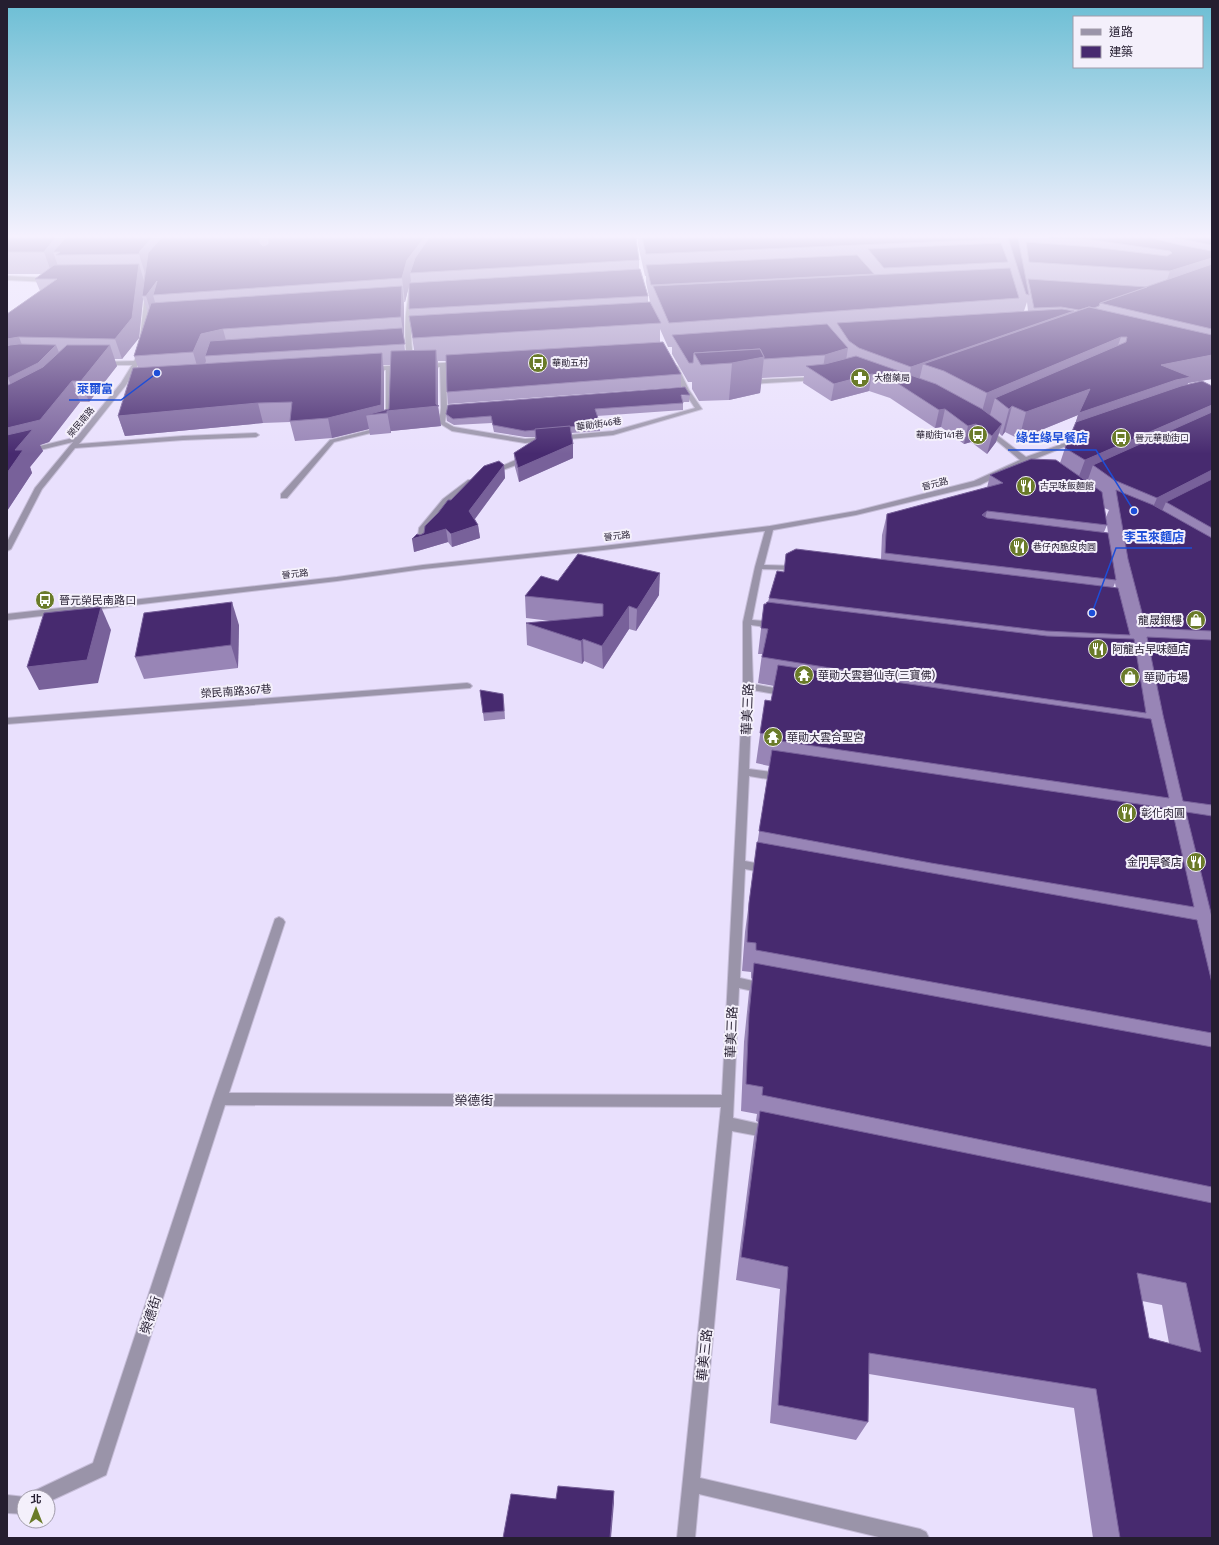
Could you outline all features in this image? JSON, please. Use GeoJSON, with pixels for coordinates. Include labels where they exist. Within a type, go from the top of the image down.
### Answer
{"type":"FeatureCollection","features":[{"type":"Feature","properties":{"kind":"street","name":"榮民南路"},"geometry":{"type":"LineString","coordinates":[[7,549],[38,488],[124,384],[141,355],[145,310]]}},
{"type":"Feature","properties":{"kind":"street"},"geometry":{"type":"LineString","coordinates":[[408,310],[408,340],[412,367]]}},
{"type":"Feature","properties":{"kind":"street"},"geometry":{"type":"LineString","coordinates":[[144,323],[152,323]]}},
{"type":"Feature","properties":{"kind":"street"},"geometry":{"type":"LineString","coordinates":[[400,344],[416,336]]}},
{"type":"Feature","properties":{"kind":"street"},"geometry":{"type":"LineString","coordinates":[[670,358],[685,388]]}},
{"type":"Feature","properties":{"kind":"street"},"geometry":{"type":"LineString","coordinates":[[93,363],[136,363]]}},
{"type":"Feature","properties":{"kind":"street"},"geometry":{"type":"LineString","coordinates":[[366,369],[467,364]]}},
{"type":"Feature","properties":{"kind":"street","name":"華勛街46巷"},"geometry":{"type":"LineString","coordinates":[[443,365],[444,408],[442,423],[452,429],[525,441],[613,433],[699,409],[685,388]]}},
{"type":"Feature","properties":{"kind":"street"},"geometry":{"type":"LineString","coordinates":[[284,496],[332,441],[389,427],[389,368]]}},
{"type":"Feature","properties":{"kind":"street"},"geometry":{"type":"LineString","coordinates":[[746,382],[822,378]]}},
{"type":"Feature","properties":{"kind":"street"},"geometry":{"type":"LineString","coordinates":[[124,384],[132,384]]}},
{"type":"Feature","properties":{"kind":"street"},"geometry":{"type":"LineString","coordinates":[[678,391],[692,385]]}},
{"type":"Feature","properties":{"kind":"street"},"geometry":{"type":"LineString","coordinates":[[444,408],[451,407]]}},
{"type":"Feature","properties":{"kind":"street"},"geometry":{"type":"LineString","coordinates":[[980,424],[1025,460],[1038,468]]}},
{"type":"Feature","properties":{"kind":"street"},"geometry":{"type":"LineString","coordinates":[[73,446],[183,438],[256,435]]}},
{"type":"Feature","properties":{"kind":"street"},"geometry":{"type":"LineString","coordinates":[[7,456],[80,438]]}},
{"type":"Feature","properties":{"kind":"street","name":"晉元路"},"geometry":{"type":"LineString","coordinates":[[7,617],[337,579],[423,567],[604,548],[770,528],[856,512],[977,483],[1025,460],[1084,438]]}},
{"type":"Feature","properties":{"kind":"street"},"geometry":{"type":"LineString","coordinates":[[421,545],[422,530],[446,501],[480,477],[517,463],[531,453],[532,445],[525,441]]}},
{"type":"Feature","properties":{"kind":"street"},"geometry":{"type":"LineString","coordinates":[[7,533],[17,528]]}},
{"type":"Feature","properties":{"kind":"street","name":"華美三路"},"geometry":{"type":"LineString","coordinates":[[686,1538],[728,1101],[739,864],[745,772],[748,686],[747,622],[759,567],[770,528]]}},
{"type":"Feature","properties":{"kind":"street"},"geometry":{"type":"LineString","coordinates":[[759,567],[789,567],[805,569]]}},
{"type":"Feature","properties":{"kind":"street"},"geometry":{"type":"LineString","coordinates":[[747,622],[785,626]]}},
{"type":"Feature","properties":{"kind":"street","name":"榮民南路367巷"},"geometry":{"type":"LineString","coordinates":[[7,721],[466,686]]}},
{"type":"Feature","properties":{"kind":"street"},"geometry":{"type":"LineString","coordinates":[[748,686],[792,694]]}},
{"type":"Feature","properties":{"kind":"street"},"geometry":{"type":"LineString","coordinates":[[745,772],[792,779]]}},
{"type":"Feature","properties":{"kind":"street"},"geometry":{"type":"LineString","coordinates":[[739,864],[777,871]]}},
{"type":"Feature","properties":{"kind":"street","name":"榮德街"},"geometry":{"type":"LineString","coordinates":[[56,1490],[100,1469],[279,922]]}},
{"type":"Feature","properties":{"kind":"street"},"geometry":{"type":"LineString","coordinates":[[733,982],[772,990]]}},
{"type":"Feature","properties":{"kind":"street","name":"榮德街"},"geometry":{"type":"LineString","coordinates":[[220,1099],[728,1101]]}},
{"type":"Feature","properties":{"kind":"street"},"geometry":{"type":"LineString","coordinates":[[726,1123],[780,1134]]}},
{"type":"Feature","properties":{"kind":"street"},"geometry":{"type":"LineString","coordinates":[[691,1484],[920,1538]]}},
{"type":"Feature","properties":{"kind":"building"},"geometry":{"type":"Polygon","coordinates":[[[13,310],[133,310],[132,318],[115,339],[19,337],[7,339],[7,314],[13,310]]]}},
{"type":"Feature","properties":{"kind":"building"},"geometry":{"type":"Polygon","coordinates":[[[149,310],[401,310],[401,317],[223,329],[201,334],[193,352],[134,356],[149,310]]]}},
{"type":"Feature","properties":{"kind":"building"},"geometry":{"type":"Polygon","coordinates":[[[511,310],[654,310],[661,323],[413,338],[409,316],[511,310]]]}},
{"type":"Feature","properties":{"kind":"building"},"geometry":{"type":"Polygon","coordinates":[[[663,310],[850,310],[669,323],[663,310]]]}},
{"type":"Feature","properties":{"kind":"building"},"geometry":{"type":"Polygon","coordinates":[[[1044,310],[1074,311],[911,367],[859,348],[849,341],[837,323],[1044,310]]]}},
{"type":"Feature","properties":{"kind":"building"},"geometry":{"type":"Polygon","coordinates":[[[1080,310],[1103,310],[1212,335],[1212,355],[1161,365],[1191,377],[1176,380],[1079,413],[1090,389],[1026,412],[1012,406],[1009,409],[995,398],[1126,342],[1127,337],[1121,337],[987,393],[944,371],[923,364],[1080,310]]]}},
{"type":"Feature","properties":{"kind":"building"},"geometry":{"type":"Polygon","coordinates":[[[1131,310],[1212,310],[1212,329],[1131,310]]]}},
{"type":"Feature","properties":{"kind":"building"},"geometry":{"type":"Polygon","coordinates":[[[827,324],[848,348],[825,355],[764,359],[760,349],[694,353],[693,363],[689,363],[672,335],[827,324]]]}},
{"type":"Feature","properties":{"kind":"building"},"geometry":{"type":"Polygon","coordinates":[[[402,328],[405,344],[205,356],[210,341],[402,328]]]}},
{"type":"Feature","properties":{"kind":"building"},"geometry":{"type":"Polygon","coordinates":[[[663,342],[681,374],[447,392],[446,355],[663,342]]]}},
{"type":"Feature","properties":{"kind":"building"},"geometry":{"type":"Polygon","coordinates":[[[19,344],[56,345],[38,363],[7,378],[7,346],[19,344]]]}},
{"type":"Feature","properties":{"kind":"building"},"geometry":{"type":"Polygon","coordinates":[[[67,345],[110,345],[81,381],[72,381],[40,420],[7,428],[7,384],[8,385],[43,367],[67,345]]]}},
{"type":"Feature","properties":{"kind":"building"},"geometry":{"type":"Polygon","coordinates":[[[760,349],[764,357],[732,363],[701,365],[694,353],[760,349]]]}},
{"type":"Feature","properties":{"kind":"building"},"geometry":{"type":"Polygon","coordinates":[[[436,350],[436,404],[439,406],[387,411],[387,413],[366,415],[389,409],[391,351],[436,350]]]}},
{"type":"Feature","properties":{"kind":"building"},"geometry":{"type":"Polygon","coordinates":[[[382,353],[381,405],[328,418],[290,421],[292,402],[258,403],[118,416],[133,368],[382,353]]]}},
{"type":"Feature","properties":{"kind":"building"},"geometry":{"type":"Polygon","coordinates":[[[856,356],[936,384],[982,409],[1002,424],[992,436],[976,424],[968,426],[945,409],[939,410],[894,381],[872,374],[834,384],[806,366],[825,364],[856,356]]]}},
{"type":"Feature","properties":{"kind":"building"},"geometry":{"type":"Polygon","coordinates":[[[1202,381],[1212,386],[1212,405],[1085,460],[1065,448],[1076,422],[1181,386],[1202,381]]]}},
{"type":"Feature","properties":{"kind":"building"},"geometry":{"type":"Polygon","coordinates":[[[685,387],[690,395],[681,395],[683,403],[595,409],[600,424],[525,431],[493,425],[491,416],[453,419],[446,414],[448,405],[685,387]]]}},
{"type":"Feature","properties":{"kind":"building"},"geometry":{"type":"Polygon","coordinates":[[[1212,412],[1212,470],[1157,498],[1114,480],[1093,465],[1212,412]]]}},
{"type":"Feature","properties":{"kind":"building"},"geometry":{"type":"Polygon","coordinates":[[[570,426],[573,444],[518,468],[514,453],[536,439],[535,429],[570,426]]]}},
{"type":"Feature","properties":{"kind":"building"},"geometry":{"type":"Polygon","coordinates":[[[33,429],[15,450],[23,450],[7,473],[7,435],[33,429]]]}},
{"type":"Feature","properties":{"kind":"building"},"geometry":{"type":"Polygon","coordinates":[[[1031,459],[1056,460],[1102,492],[1107,525],[987,511],[982,515],[987,518],[1108,533],[1116,580],[885,553],[887,514],[1003,483],[990,475],[1031,459]]]}},
{"type":"Feature","properties":{"kind":"building"},"geometry":{"type":"Polygon","coordinates":[[[499,461],[504,465],[469,511],[478,525],[451,534],[446,529],[412,539],[417,534],[420,535],[424,533],[425,526],[448,500],[451,500],[484,466],[499,461]]]}},
{"type":"Feature","properties":{"kind":"building"},"geometry":{"type":"Polygon","coordinates":[[[1212,479],[1212,528],[1166,502],[1212,479]]]}},
{"type":"Feature","properties":{"kind":"building"},"geometry":{"type":"Polygon","coordinates":[[[1116,490],[1153,505],[1212,538],[1212,631],[1146,628],[1128,559],[1116,490]]]}},
{"type":"Feature","properties":{"kind":"building"},"geometry":{"type":"Polygon","coordinates":[[[796,549],[1118,588],[1130,635],[1046,631],[769,598],[777,571],[784,572],[786,554],[796,549]]]}},
{"type":"Feature","properties":{"kind":"building"},"geometry":{"type":"Polygon","coordinates":[[[578,554],[660,573],[637,609],[629,606],[602,646],[583,639],[581,641],[526,623],[603,616],[603,604],[525,596],[541,576],[558,581],[578,554]]]}},
{"type":"Feature","properties":{"kind":"building"},"geometry":{"type":"Polygon","coordinates":[[[232,602],[231,645],[135,657],[144,613],[232,602]]]}},
{"type":"Feature","properties":{"kind":"building"},"geometry":{"type":"Polygon","coordinates":[[[767,602],[1047,636],[1134,639],[1146,713],[762,657],[768,629],[761,628],[764,604],[767,602]]]}},
{"type":"Feature","properties":{"kind":"building"},"geometry":{"type":"Polygon","coordinates":[[[101,607],[87,660],[27,667],[44,613],[101,607]]]}},
{"type":"Feature","properties":{"kind":"building"},"geometry":{"type":"Polygon","coordinates":[[[1147,637],[1212,640],[1212,805],[1183,801],[1147,637]]]}},
{"type":"Feature","properties":{"kind":"building"},"geometry":{"type":"Polygon","coordinates":[[[778,665],[1151,719],[1169,798],[773,740],[774,736],[760,733],[765,700],[771,701],[778,665]]]}},
{"type":"Feature","properties":{"kind":"building"},"geometry":{"type":"Polygon","coordinates":[[[480,690],[503,694],[504,711],[483,713],[480,690]]]}},
{"type":"Feature","properties":{"kind":"building"},"geometry":{"type":"Polygon","coordinates":[[[772,750],[1172,809],[1194,907],[931,863],[759,831],[772,750]]]}},
{"type":"Feature","properties":{"kind":"building"},"geometry":{"type":"Polygon","coordinates":[[[1186,812],[1212,816],[1212,917],[1186,812]]]}},
{"type":"Feature","properties":{"kind":"building"},"geometry":{"type":"Polygon","coordinates":[[[757,842],[1197,920],[1212,983],[1212,1033],[756,950],[756,943],[747,942],[749,903],[757,842]]]}},
{"type":"Feature","properties":{"kind":"building"},"geometry":{"type":"Polygon","coordinates":[[[754,963],[1212,1047],[1212,1187],[762,1095],[763,1087],[746,1084],[749,1014],[754,963]]]}},
{"type":"Feature","properties":{"kind":"building"},"geometry":{"type":"Polygon","coordinates":[[[760,1111],[1212,1203],[1212,1538],[1120,1538],[1096,1389],[869,1353],[868,1422],[778,1405],[788,1267],[741,1257],[760,1111]],[[1137,1273],[1149,1338],[1201,1352],[1186,1283],[1137,1273]]]}},
{"type":"Feature","properties":{"kind":"building"},"geometry":{"type":"Polygon","coordinates":[[[558,1486],[614,1491],[610,1538],[503,1538],[511,1494],[556,1499],[558,1486]]]}},
{"type":"Feature","properties":{"kind":"place","name":"華勛五村"},"geometry":{"type":"Point","coordinates":[538,363]}},
{"type":"Feature","properties":{"kind":"place","name":"萊爾富"},"geometry":{"type":"Point","coordinates":[157,373]}},
{"type":"Feature","properties":{"kind":"place","name":"大樹藥局"},"geometry":{"type":"Point","coordinates":[860,378]}},
{"type":"Feature","properties":{"kind":"place","name":"華勛街141巷"},"geometry":{"type":"Point","coordinates":[978,435]}},
{"type":"Feature","properties":{"kind":"place","name":"晉元華勛街口"},"geometry":{"type":"Point","coordinates":[1121,438]}},
{"type":"Feature","properties":{"kind":"place","name":"古早味飯麵館"},"geometry":{"type":"Point","coordinates":[1026,486]}},
{"type":"Feature","properties":{"kind":"place","name":"緣生緣早餐店"},"geometry":{"type":"Point","coordinates":[1134,511]}},
{"type":"Feature","properties":{"kind":"place","name":"巷仔內脆皮肉圓"},"geometry":{"type":"Point","coordinates":[1019,547]}},
{"type":"Feature","properties":{"kind":"place","name":"晉元榮民南路口"},"geometry":{"type":"Point","coordinates":[45,600]}},
{"type":"Feature","properties":{"kind":"place","name":"李玉來麵店"},"geometry":{"type":"Point","coordinates":[1092,613]}},
{"type":"Feature","properties":{"kind":"place","name":"龍晟銀樓"},"geometry":{"type":"Point","coordinates":[1196,620]}},
{"type":"Feature","properties":{"kind":"place","name":"阿龍古早味麵店"},"geometry":{"type":"Point","coordinates":[1098,649]}},
{"type":"Feature","properties":{"kind":"place","name":"華勛大雲碧仙寺(三寶佛)"},"geometry":{"type":"Point","coordinates":[804,675]}},
{"type":"Feature","properties":{"kind":"place","name":"華勛市場"},"geometry":{"type":"Point","coordinates":[1130,677]}},
{"type":"Feature","properties":{"kind":"place","name":"華勛大雲合聖宮"},"geometry":{"type":"Point","coordinates":[773,737]}},
{"type":"Feature","properties":{"kind":"place","name":"彰化肉圓"},"geometry":{"type":"Point","coordinates":[1127,813]}},
{"type":"Feature","properties":{"kind":"place","name":"金門早餐店"},"geometry":{"type":"Point","coordinates":[1196,862]}}]}
